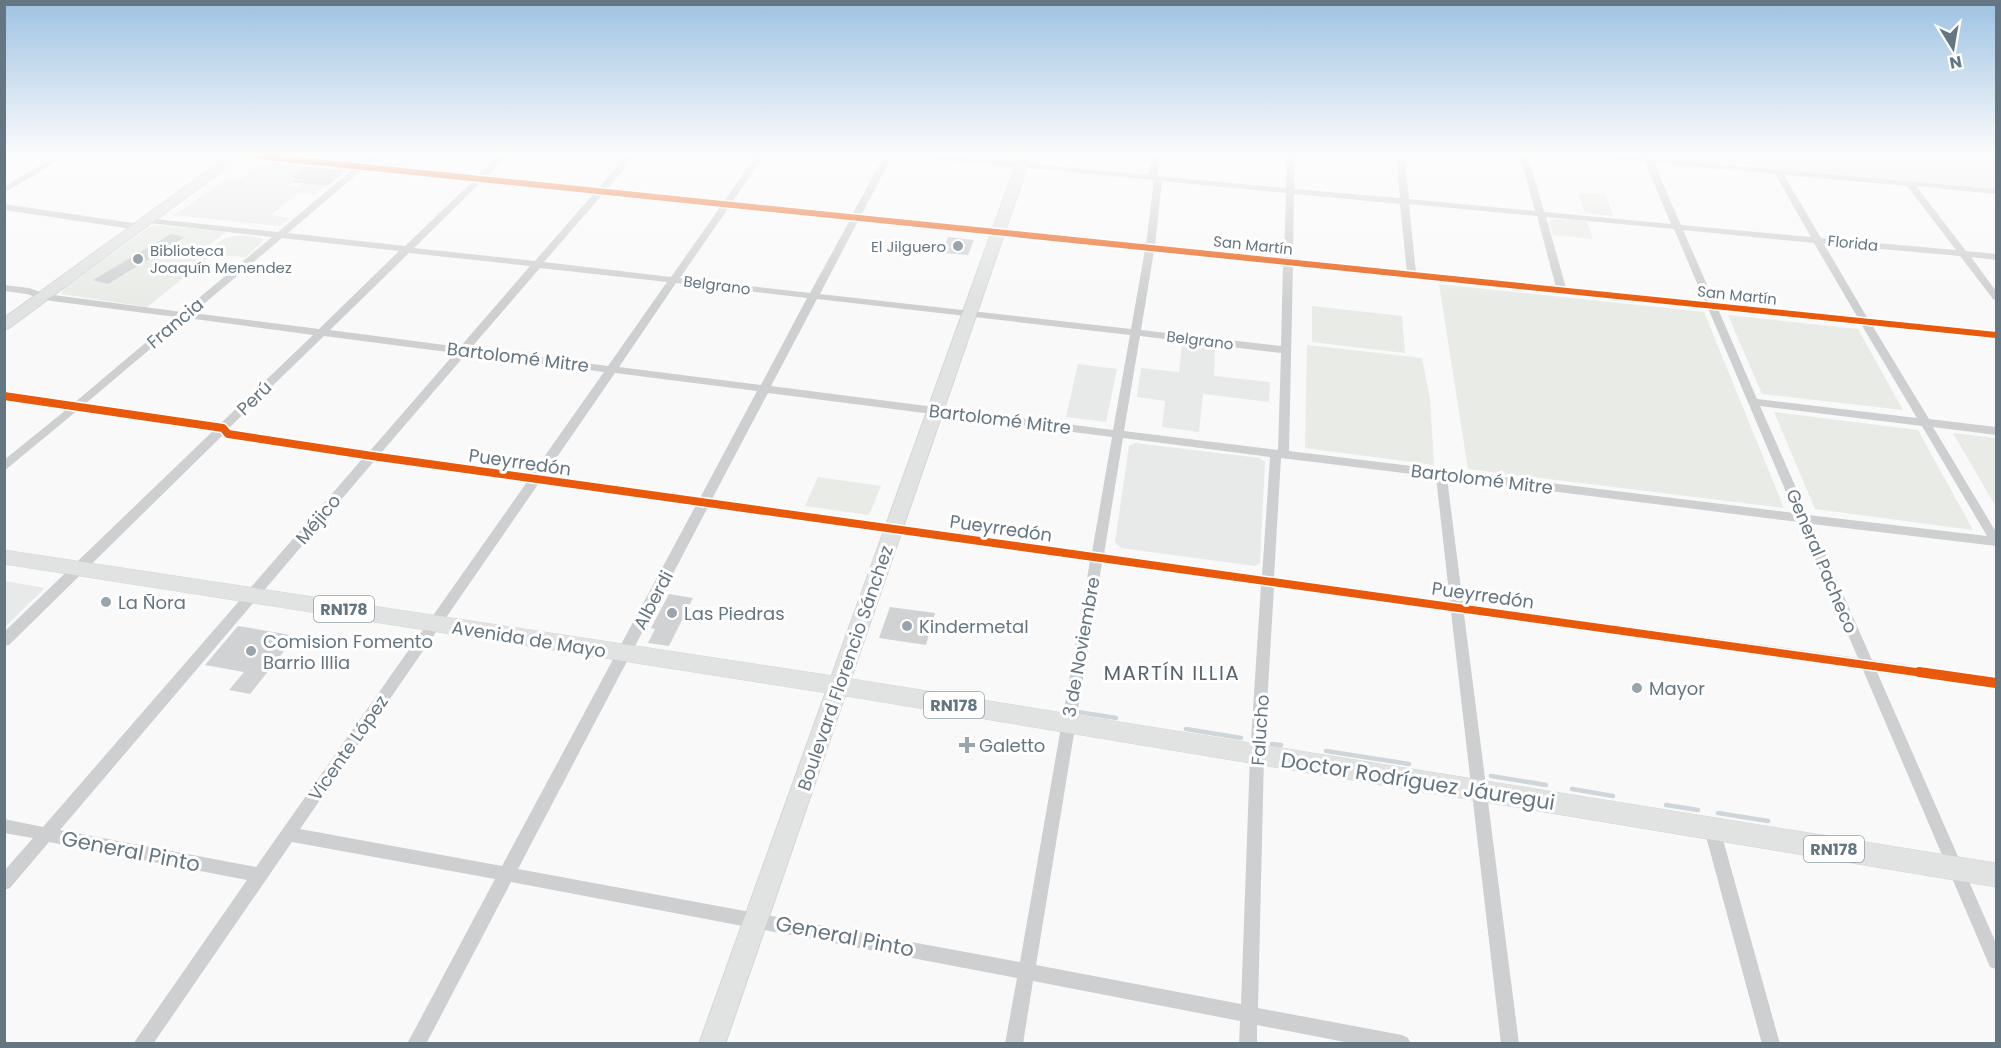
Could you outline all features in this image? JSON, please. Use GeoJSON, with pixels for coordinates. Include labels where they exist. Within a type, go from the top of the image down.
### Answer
{"type":"FeatureCollection","features":[{"type":"Feature","properties":{"kind":"main road"},"geometry":{"type":"LineString","coordinates":[[4,325],[170,205]]}},
{"type":"Feature","properties":{"kind":"main road","name":"Boulevard Florencio Sánchez"},"geometry":{"type":"LineString","coordinates":[[712,1044],[1008,205]]}},
{"type":"Feature","properties":{"kind":"main road","name":"Avenida de Mayo"},"geometry":{"type":"LineString","coordinates":[[4,556],[840,686]]}},
{"type":"Feature","properties":{"kind":"main road","name":"Doctor Rodríguez Jáuregui"},"geometry":{"type":"LineString","coordinates":[[840,686],[1996,875]]}},
{"type":"Feature","properties":{"kind":"street","name":"Francia"},"geometry":{"type":"LineString","coordinates":[[4,467],[316,205]]}},
{"type":"Feature","properties":{"kind":"street","name":"Perú"},"geometry":{"type":"LineString","coordinates":[[4,641],[453,205]]}},
{"type":"Feature","properties":{"kind":"street","name":"Méjico"},"geometry":{"type":"LineString","coordinates":[[4,883],[589,205]]}},
{"type":"Feature","properties":{"kind":"street","name":"San Martín"},"geometry":{"type":"LineString","coordinates":[[725,205],[1996,335]]}},
{"type":"Feature","properties":{"kind":"street","name":"Vicente López"},"geometry":{"type":"LineString","coordinates":[[142,1044],[725,205]]}},
{"type":"Feature","properties":{"kind":"street","name":"Alberdi"},"geometry":{"type":"LineString","coordinates":[[416,1044],[862,205]]}},
{"type":"Feature","properties":{"kind":"street","name":"3 de Noviembre"},"geometry":{"type":"LineString","coordinates":[[1014,1044],[1150,248],[1153,205]]}},
{"type":"Feature","properties":{"kind":"street","name":"Falucho"},"geometry":{"type":"LineString","coordinates":[[1248,1044],[1257,756],[1279,453],[1290,205]]}},
{"type":"Feature","properties":{"kind":"street"},"geometry":{"type":"LineString","coordinates":[[1406,205],[1412,275]]}},
{"type":"Feature","properties":{"kind":"street","name":"Florida"},"geometry":{"type":"LineString","coordinates":[[1436,205],[1996,257]]}},
{"type":"Feature","properties":{"kind":"street"},"geometry":{"type":"LineString","coordinates":[[1538,205],[1562,291]]}},
{"type":"Feature","properties":{"kind":"street","name":"General Pacheco"},"geometry":{"type":"LineString","coordinates":[[1669,205],[1996,961]]}},
{"type":"Feature","properties":{"kind":"street"},"geometry":{"type":"LineString","coordinates":[[1797,205],[1996,542]]}},
{"type":"Feature","properties":{"kind":"street"},"geometry":{"type":"LineString","coordinates":[[1926,205],[1996,297]]}},
{"type":"Feature","properties":{"kind":"street","name":"Belgrano"},"geometry":{"type":"LineString","coordinates":[[4,207],[144,224],[280,235],[408,249],[1285,350]]}},
{"type":"Feature","properties":{"kind":"street","name":"Bartolomé Mitre"},"geometry":{"type":"LineString","coordinates":[[4,288],[29,291],[44,297],[322,333],[1996,542]]}},
{"type":"Feature","properties":{"kind":"street","name":"Pueyrredón"},"geometry":{"type":"LineString","coordinates":[[4,396],[222,428],[228,434],[372,456],[1996,683]]}},
{"type":"Feature","properties":{"kind":"street"},"geometry":{"type":"LineString","coordinates":[[1753,402],[1996,431]]}},
{"type":"Feature","properties":{"kind":"street"},"geometry":{"type":"LineString","coordinates":[[1441,474],[1510,1044]]}},
{"type":"Feature","properties":{"kind":"street","name":"General Pinto"},"geometry":{"type":"LineString","coordinates":[[4,826],[258,875]]}},
{"type":"Feature","properties":{"kind":"street"},"geometry":{"type":"LineString","coordinates":[[1712,829],[1771,1044]]}},
{"type":"Feature","properties":{"kind":"street","name":"General Pinto"},"geometry":{"type":"LineString","coordinates":[[288,834],[1027,970],[1402,1044]]}},
{"type":"Feature","properties":{"kind":"shaded area"},"geometry":{"type":"Polygon","coordinates":[[[189,205],[283,205],[271,215],[290,218],[280,226],[174,215],[189,205]]]}},
{"type":"Feature","properties":{"kind":"shaded area"},"geometry":{"type":"Polygon","coordinates":[[[1582,205],[1609,205],[1613,216],[1585,213],[1582,205]]]}},
{"type":"Feature","properties":{"kind":"shaded area"},"geometry":{"type":"Polygon","coordinates":[[[1549,220],[1587,221],[1593,239],[1553,235],[1549,220]]]}},
{"type":"Feature","properties":{"kind":"shaded area"},"geometry":{"type":"Polygon","coordinates":[[[155,225],[226,232],[201,252],[208,253],[213,246],[232,236],[262,238],[263,241],[246,257],[212,255],[147,307],[61,294],[65,288],[155,225]]]}},
{"type":"Feature","properties":{"kind":"shaded area"},"geometry":{"type":"Polygon","coordinates":[[[1439,284],[1704,312],[1784,508],[1468,469],[1439,284]]]}},
{"type":"Feature","properties":{"kind":"shaded area"},"geometry":{"type":"Polygon","coordinates":[[[1312,306],[1402,316],[1405,353],[1312,342],[1312,306]]]}},
{"type":"Feature","properties":{"kind":"shaded area"},"geometry":{"type":"Polygon","coordinates":[[[1728,315],[1858,329],[1903,410],[1762,394],[1728,315]]]}},
{"type":"Feature","properties":{"kind":"shaded area"},"geometry":{"type":"Polygon","coordinates":[[[1182,344],[1215,348],[1214,376],[1270,382],[1269,402],[1203,394],[1199,432],[1162,427],[1165,401],[1137,397],[1141,368],[1179,372],[1182,344]]]}},
{"type":"Feature","properties":{"kind":"shaded area"},"geometry":{"type":"Polygon","coordinates":[[[1307,345],[1422,358],[1430,399],[1434,465],[1305,448],[1307,345]]]}},
{"type":"Feature","properties":{"kind":"shaded area"},"geometry":{"type":"Polygon","coordinates":[[[1078,364],[1117,369],[1106,422],[1066,417],[1078,364]]]}},
{"type":"Feature","properties":{"kind":"shaded area"},"geometry":{"type":"Polygon","coordinates":[[[1774,412],[1918,430],[1973,530],[1815,509],[1774,412]]]}},
{"type":"Feature","properties":{"kind":"shaded area"},"geometry":{"type":"Polygon","coordinates":[[[1953,433],[1996,438],[1996,507],[1953,433]]]}},
{"type":"Feature","properties":{"kind":"shaded area"},"geometry":{"type":"Polygon","coordinates":[[[1135,443],[1260,458],[1265,462],[1260,563],[1255,566],[1121,548],[1115,542],[1129,446],[1135,443]]]}},
{"type":"Feature","properties":{"kind":"shaded area"},"geometry":{"type":"Polygon","coordinates":[[[818,477],[881,486],[869,515],[805,506],[818,477]]]}},
{"type":"Feature","properties":{"kind":"shaded area"},"geometry":{"type":"Polygon","coordinates":[[[4,581],[45,588],[5,627],[4,581]]]}},
{"type":"Feature","properties":{"kind":"building","name":"Biblioteca Joaquín Menendez"},"geometry":{"type":"Polygon","coordinates":[[[171,234],[185,237],[166,249],[169,250],[108,284],[93,280],[171,234]]]}},
{"type":"Feature","properties":{"kind":"building","name":"El Jilguero"},"geometry":{"type":"Polygon","coordinates":[[[948,237],[974,240],[968,255],[942,253],[948,237]]]}},
{"type":"Feature","properties":{"kind":"building","name":"Las Piedras"},"geometry":{"type":"Polygon","coordinates":[[[669,594],[693,598],[669,646],[648,643],[655,629],[651,628],[669,594]]]}},
{"type":"Feature","properties":{"kind":"building","name":"Kindermetal"},"geometry":{"type":"Polygon","coordinates":[[[890,607],[935,613],[926,645],[879,638],[890,607]]]}},
{"type":"Feature","properties":{"kind":"building","name":"Comision Fomento Barrio Illia"},"geometry":{"type":"Polygon","coordinates":[[[238,626],[296,636],[250,694],[229,690],[244,672],[205,665],[238,626]]]}},
{"type":"Feature","properties":{"kind":"waterway"},"geometry":{"type":"LineString","coordinates":[[1078,712],[1116,718]]}},
{"type":"Feature","properties":{"kind":"waterway"},"geometry":{"type":"LineString","coordinates":[[1186,729],[1241,738]]}},
{"type":"Feature","properties":{"kind":"waterway"},"geometry":{"type":"LineString","coordinates":[[1272,744],[1281,745]]}},
{"type":"Feature","properties":{"kind":"waterway"},"geometry":{"type":"LineString","coordinates":[[1326,751],[1409,764]]}},
{"type":"Feature","properties":{"kind":"waterway"},"geometry":{"type":"LineString","coordinates":[[1491,776],[1546,785]]}},
{"type":"Feature","properties":{"kind":"waterway"},"geometry":{"type":"LineString","coordinates":[[1572,789],[1613,796]]}},
{"type":"Feature","properties":{"kind":"waterway"},"geometry":{"type":"LineString","coordinates":[[1666,805],[1698,810]]}},
{"type":"Feature","properties":{"kind":"waterway"},"geometry":{"type":"LineString","coordinates":[[1718,813],[1768,821]]}},
{"type":"Feature","properties":{"kind":"cycle path"},"geometry":{"type":"LineString","coordinates":[[732,205],[1996,335]]}},
{"type":"Feature","properties":{"kind":"cycle path"},"geometry":{"type":"LineString","coordinates":[[4,396],[223,428],[228,434],[372,456],[1996,683]]}},
{"type":"Feature","properties":{"kind":"place","name":"El Jilguero"},"geometry":{"type":"Point","coordinates":[958,246]}},
{"type":"Feature","properties":{"kind":"place","name":"Biblioteca Joaquín Menendez"},"geometry":{"type":"Point","coordinates":[138,259]}},
{"type":"Feature","properties":{"kind":"place","name":"La Ñora"},"geometry":{"type":"Point","coordinates":[106,602]}},
{"type":"Feature","properties":{"kind":"place","name":"Las Piedras"},"geometry":{"type":"Point","coordinates":[672,613]}},
{"type":"Feature","properties":{"kind":"place","name":"Kindermetal"},"geometry":{"type":"Point","coordinates":[907,626]}},
{"type":"Feature","properties":{"kind":"place","name":"Comision Fomento Barrio Illia"},"geometry":{"type":"Point","coordinates":[251,651]}},
{"type":"Feature","properties":{"kind":"place","name":"Mayor"},"geometry":{"type":"Point","coordinates":[1637,688]}},
{"type":"Feature","properties":{"kind":"place","name":"Galetto"},"geometry":{"type":"Point","coordinates":[967,745]}},
{"type":"Feature","properties":{"kind":"district","name":"MARTÍN ILLIA"},"geometry":{"type":"Point","coordinates":[1172,673]}}]}
